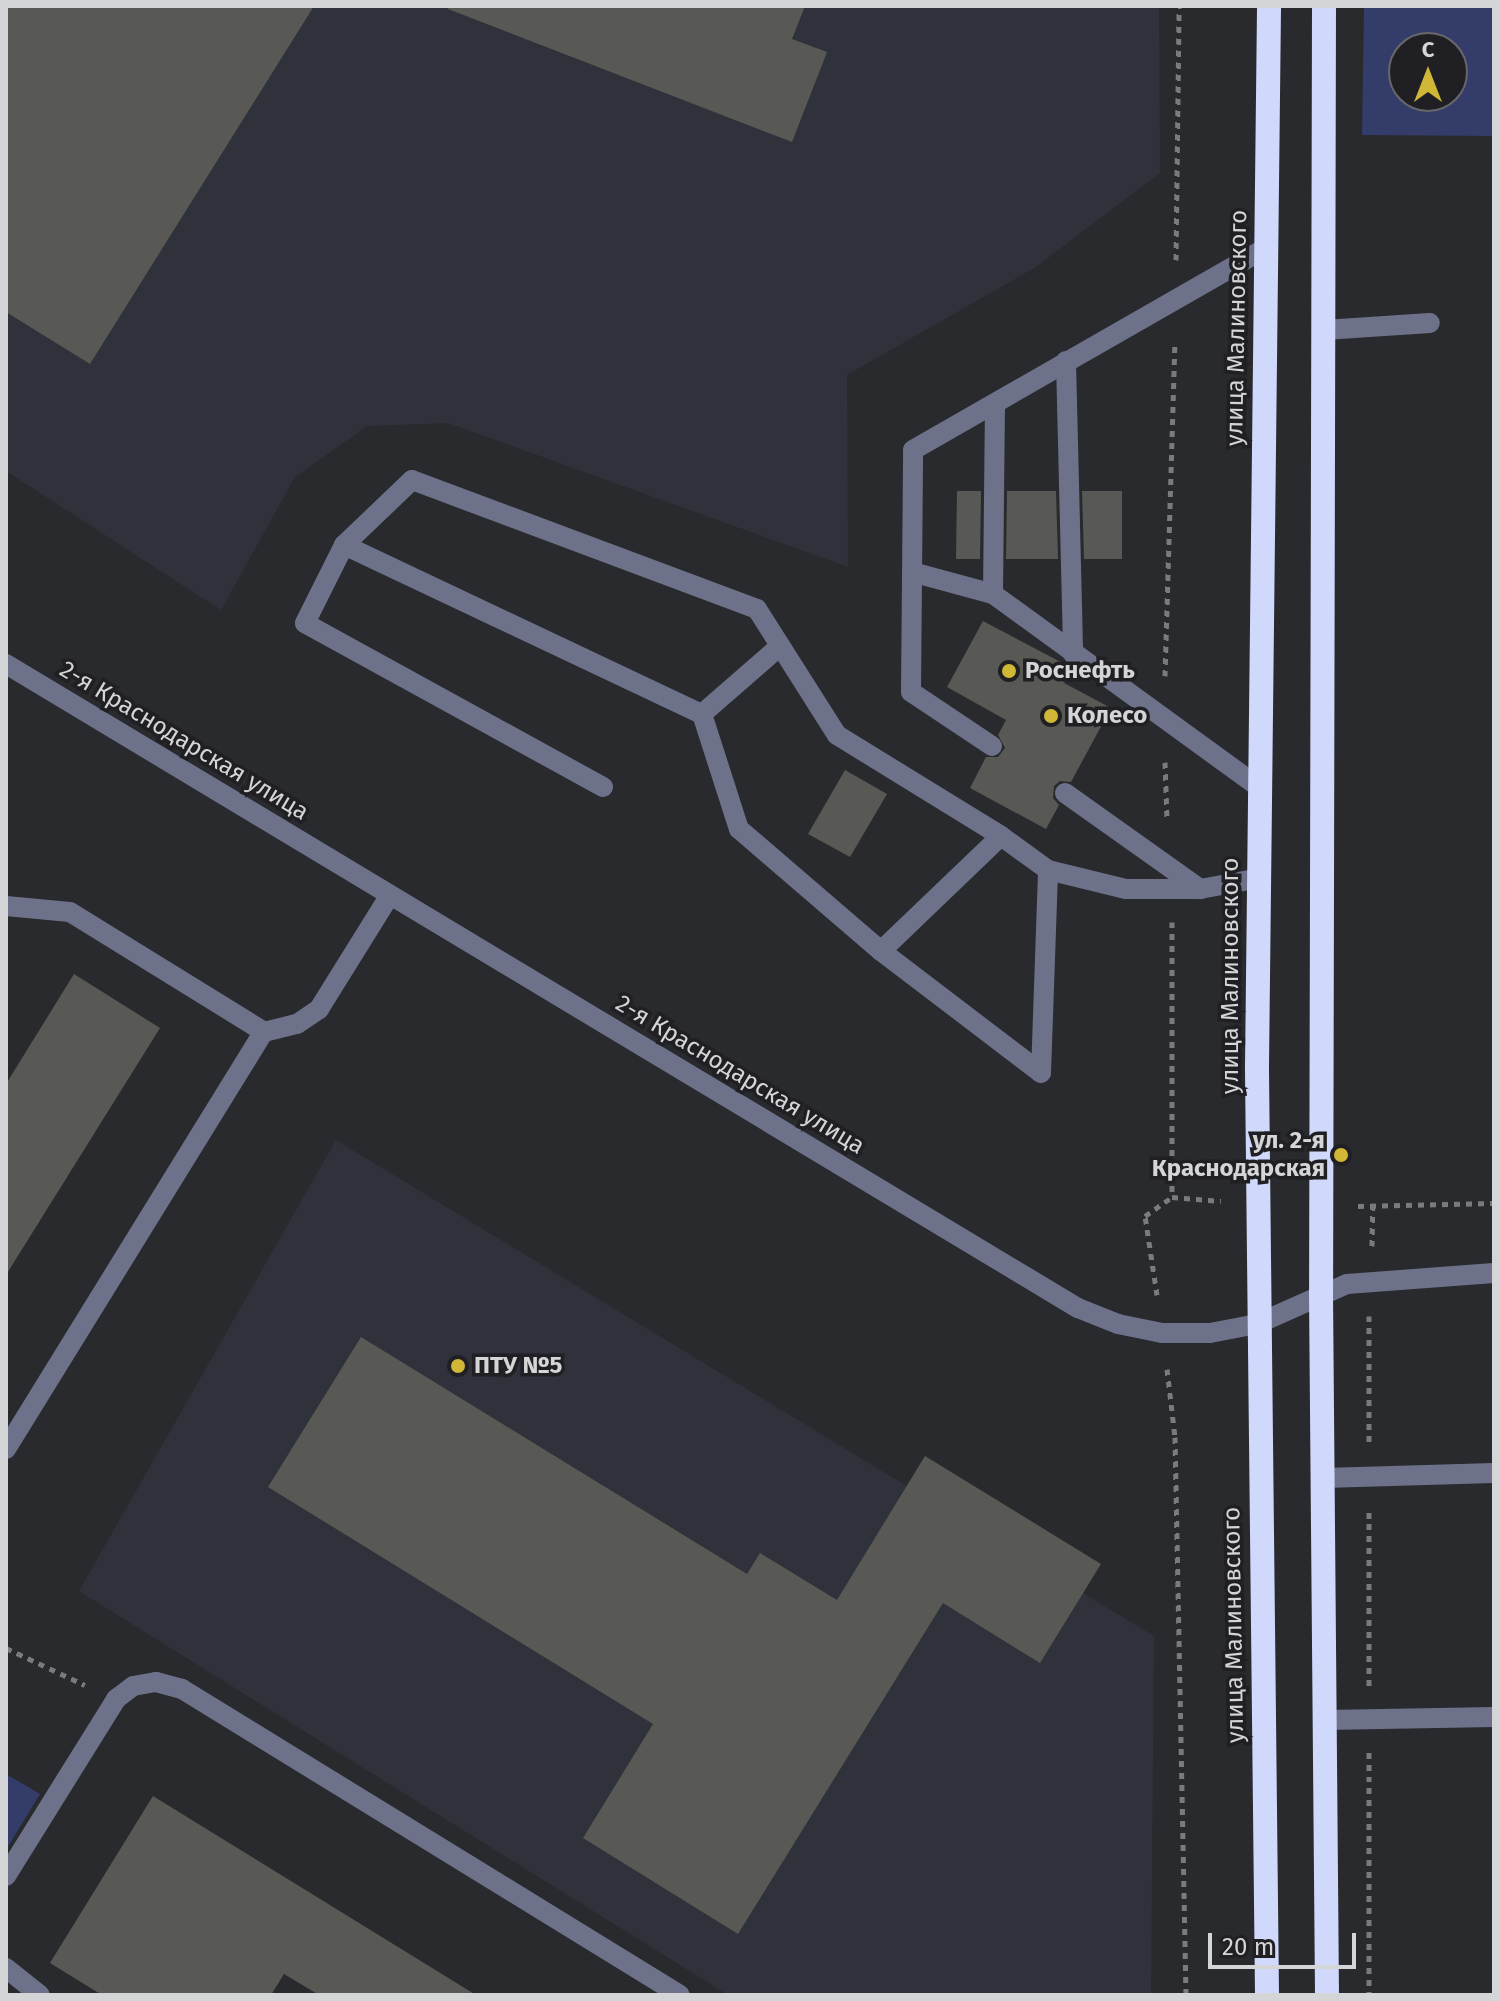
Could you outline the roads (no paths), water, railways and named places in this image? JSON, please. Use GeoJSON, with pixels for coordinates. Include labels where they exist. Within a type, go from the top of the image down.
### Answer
{"type":"FeatureCollection","features":[{"type":"Feature","properties":{"kind":"highway","name":"улица Малиновского"},"geometry":{"type":"LineString","coordinates":[[1267,1995],[1257,1324],[1269,6]]}},
{"type":"Feature","properties":{"kind":"highway"},"geometry":{"type":"LineString","coordinates":[[1324,6],[1321,1293],[1327,1995]]}},
{"type":"Feature","properties":{"kind":"street"},"geometry":{"type":"LineString","coordinates":[[992,746],[911,692],[913,450],[1266,248]]}},
{"type":"Feature","properties":{"kind":"street"},"geometry":{"type":"LineString","coordinates":[[1324,330],[1430,323]]}},
{"type":"Feature","properties":{"kind":"street"},"geometry":{"type":"LineString","coordinates":[[1066,361],[1073,654]]}},
{"type":"Feature","properties":{"kind":"street"},"geometry":{"type":"LineString","coordinates":[[993,594],[995,405]]}},
{"type":"Feature","properties":{"kind":"street"},"geometry":{"type":"LineString","coordinates":[[603,787],[305,623],[344,545],[412,480],[757,609],[837,735],[1001,836],[1048,870],[1126,889],[1200,889],[1260,878]]}},
{"type":"Feature","properties":{"kind":"street"},"geometry":{"type":"LineString","coordinates":[[344,545],[702,714],[739,829],[881,951],[1041,1073],[1048,870]]}},
{"type":"Feature","properties":{"kind":"street"},"geometry":{"type":"LineString","coordinates":[[912,572],[993,594],[1260,788]]}},
{"type":"Feature","properties":{"kind":"street"},"geometry":{"type":"LineString","coordinates":[[702,714],[780,646]]}},
{"type":"Feature","properties":{"kind":"street","name":"2-я Краснодарская улица"},"geometry":{"type":"LineString","coordinates":[[6,664],[1078,1308],[1118,1324],[1162,1333],[1210,1333],[1257,1324],[1321,1293],[1371,1280],[1494,1273]]}},
{"type":"Feature","properties":{"kind":"street"},"geometry":{"type":"LineString","coordinates":[[1065,793],[1200,889]]}},
{"type":"Feature","properties":{"kind":"street"},"geometry":{"type":"LineString","coordinates":[[881,951],[1001,836]]}},
{"type":"Feature","properties":{"kind":"street"},"geometry":{"type":"LineString","coordinates":[[6,1449],[264,1032],[297,1024],[319,1009],[390,895]]}},
{"type":"Feature","properties":{"kind":"street"},"geometry":{"type":"LineString","coordinates":[[6,906],[70,912],[264,1032]]}},
{"type":"Feature","properties":{"kind":"street"},"geometry":{"type":"LineString","coordinates":[[1324,1478],[1494,1473]]}},
{"type":"Feature","properties":{"kind":"street"},"geometry":{"type":"LineString","coordinates":[[6,1876],[116,1699],[133,1686],[156,1682],[182,1689],[680,1995]]}},
{"type":"Feature","properties":{"kind":"street"},"geometry":{"type":"LineString","coordinates":[[1325,1720],[1494,1717]]}},
{"type":"Feature","properties":{"kind":"street"},"geometry":{"type":"LineString","coordinates":[[6,1968],[40,1995]]}},
{"type":"Feature","properties":{"kind":"place","name":"Роснефть"},"geometry":{"type":"Point","coordinates":[1009,671]}},
{"type":"Feature","properties":{"kind":"place","name":"Колесо"},"geometry":{"type":"Point","coordinates":[1051,716]}},
{"type":"Feature","properties":{"kind":"place","name":"ул. 2-я Краснодарская"},"geometry":{"type":"Point","coordinates":[1341,1155]}},
{"type":"Feature","properties":{"kind":"place","name":"ПТУ №5"},"geometry":{"type":"Point","coordinates":[458,1366]}}]}
